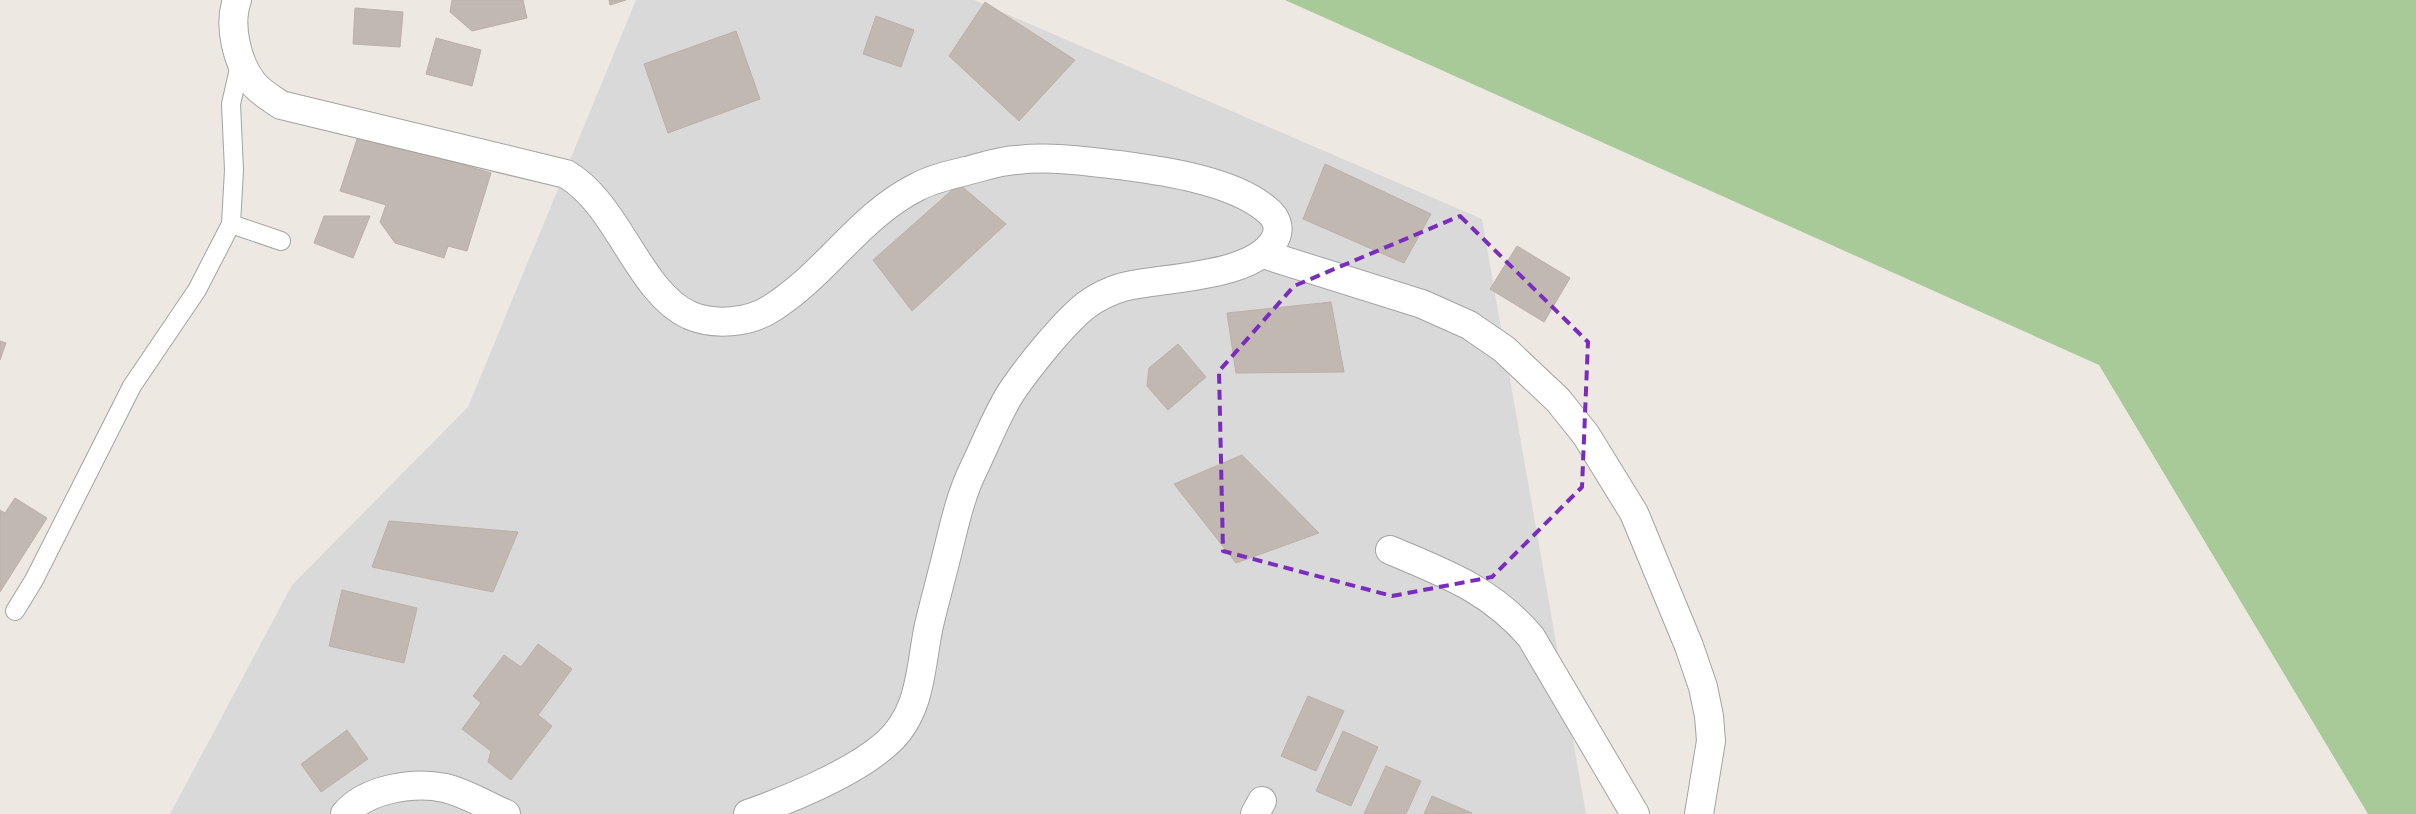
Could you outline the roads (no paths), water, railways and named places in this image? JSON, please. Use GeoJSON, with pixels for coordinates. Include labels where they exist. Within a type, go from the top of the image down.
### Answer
{"type":"FeatureCollection","features":[{"type":"Feature","properties":{"kind":"street"},"geometry":{"type":"LineString","coordinates":[[237,0],[234,34],[241,60],[253,84],[281,105],[398,132],[572,177],[590,193],[601,207],[661,293],[679,310],[696,318],[720,321],[743,320],[770,310],[801,285],[871,217],[895,199],[929,182],[1014,160],[1067,158],[1142,168],[1209,182],[1246,197],[1266,208],[1274,217],[1278,229],[1277,236],[1263,254],[1230,269],[1126,286],[1106,293],[1084,307],[1066,323],[1011,392],[962,495],[928,628],[918,688],[910,714],[887,744],[846,770],[748,814]]}},
{"type":"Feature","properties":{"kind":"street"},"geometry":{"type":"LineString","coordinates":[[1263,254],[1422,304],[1469,325],[1504,349],[1551,394],[1586,435],[1634,513],[1690,646],[1703,687],[1709,716],[1711,741],[1699,814]]}},
{"type":"Feature","properties":{"kind":"street"},"geometry":{"type":"LineString","coordinates":[[1390,550],[1480,591],[1516,620],[1531,637],[1635,814]]}},
{"type":"Feature","properties":{"kind":"street"},"geometry":{"type":"LineString","coordinates":[[345,814],[380,791],[413,785],[446,788],[506,814]]}},
{"type":"Feature","properties":{"kind":"lane"},"geometry":{"type":"LineString","coordinates":[[15,611],[34,580],[132,386],[197,290],[231,224],[234,170],[231,104],[241,60]]}},
{"type":"Feature","properties":{"kind":"lane"},"geometry":{"type":"LineString","coordinates":[[231,224],[282,241]]}}]}
